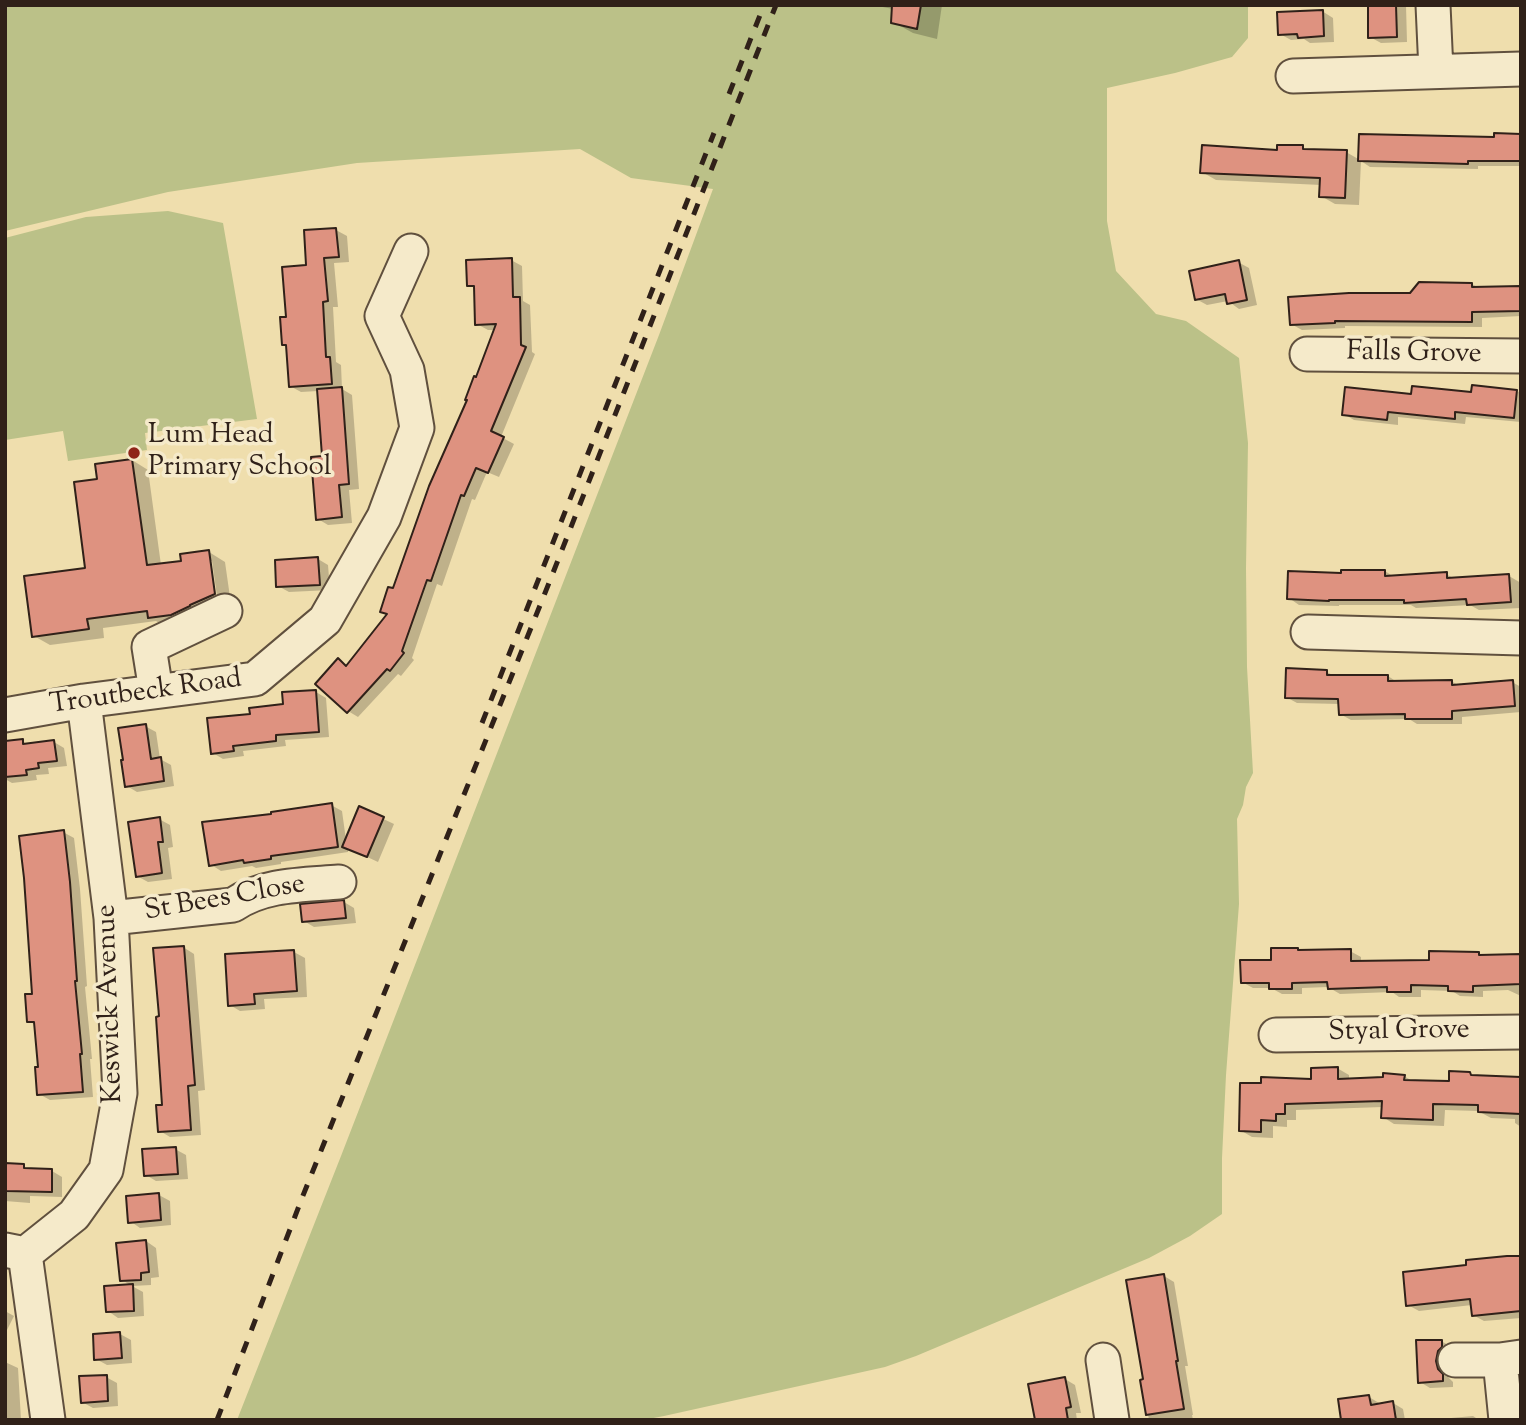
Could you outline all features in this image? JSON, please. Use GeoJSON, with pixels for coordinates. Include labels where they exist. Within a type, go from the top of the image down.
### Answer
{"type":"FeatureCollection","features":[{"type":"Feature","properties":{"kind":"street"},"geometry":{"type":"LineString","coordinates":[[1433,5],[1436,71]]}},
{"type":"Feature","properties":{"kind":"street"},"geometry":{"type":"LineString","coordinates":[[1293,76],[1521,69]]}},
{"type":"Feature","properties":{"kind":"street","name":"Troutbeck Road"},"geometry":{"type":"LineString","coordinates":[[5,715],[84,701],[255,679],[325,621],[384,517],[417,428],[407,370],[382,316],[411,251]]}},
{"type":"Feature","properties":{"kind":"street","name":"Falls Grove"},"geometry":{"type":"LineString","coordinates":[[1307,354],[1521,356]]}},
{"type":"Feature","properties":{"kind":"street"},"geometry":{"type":"LineString","coordinates":[[156,691],[149,647],[226,611]]}},
{"type":"Feature","properties":{"kind":"street"},"geometry":{"type":"LineString","coordinates":[[1308,632],[1521,638]]}},
{"type":"Feature","properties":{"kind":"street","name":"Keswick Avenue"},"geometry":{"type":"LineString","coordinates":[[15,1252],[74,1214],[106,1170],[120,1093],[111,918],[84,701]]}},
{"type":"Feature","properties":{"kind":"street","name":"St Bees Close"},"geometry":{"type":"LineString","coordinates":[[111,918],[233,905],[250,894],[270,889],[339,882]]}},
{"type":"Feature","properties":{"kind":"street","name":"Styal Grove"},"geometry":{"type":"LineString","coordinates":[[1276,1035],[1521,1032]]}},
{"type":"Feature","properties":{"kind":"street"},"geometry":{"type":"LineString","coordinates":[[15,1252],[48,1420]]}},
{"type":"Feature","properties":{"kind":"street"},"geometry":{"type":"LineString","coordinates":[[1455,1360],[1510,1359],[1506,1420]]}},
{"type":"Feature","properties":{"kind":"street"},"geometry":{"type":"LineString","coordinates":[[1102,1360],[1112,1420]]}},
{"type":"Feature","properties":{"kind":"green space"},"geometry":{"type":"Polygon","coordinates":[[[5,5],[1248,5],[1248,38],[1232,57],[1107,88],[1107,221],[1116,271],[1156,314],[1186,321],[1239,358],[1248,443],[1247,667],[1253,773],[1237,819],[1239,904],[1226,1075],[1222,1214],[1190,1236],[1149,1258],[916,1356],[885,1367],[664,1416],[643,1420],[237,1420],[659,335],[713,189],[631,178],[580,149],[357,163],[168,192],[5,231],[5,5]]]}},
{"type":"Feature","properties":{"kind":"green space"},"geometry":{"type":"Polygon","coordinates":[[[168,211],[223,223],[257,419],[145,433],[147,450],[68,461],[63,431],[5,440],[5,238],[86,217],[168,211]]]}},
{"type":"Feature","properties":{"kind":"building"},"geometry":{"type":"Polygon","coordinates":[[[892,5],[921,5],[917,29],[891,23],[892,5]]]}},
{"type":"Feature","properties":{"kind":"building"},"geometry":{"type":"Polygon","coordinates":[[[1368,5],[1396,5],[1397,37],[1368,38],[1368,5]]]}},
{"type":"Feature","properties":{"kind":"building"},"geometry":{"type":"Polygon","coordinates":[[[1323,10],[1324,36],[1298,38],[1297,34],[1278,35],[1277,12],[1323,10]]]}},
{"type":"Feature","properties":{"kind":"building"},"geometry":{"type":"Polygon","coordinates":[[[1494,133],[1521,134],[1521,161],[1468,161],[1468,164],[1358,161],[1359,134],[1494,137],[1494,133]]]}},
{"type":"Feature","properties":{"kind":"building"},"geometry":{"type":"Polygon","coordinates":[[[1202,145],[1277,150],[1277,145],[1303,145],[1303,149],[1347,150],[1345,198],[1319,197],[1320,178],[1200,173],[1202,145]]]}},
{"type":"Feature","properties":{"kind":"building"},"geometry":{"type":"Polygon","coordinates":[[[336,228],[339,257],[324,258],[328,301],[323,302],[326,357],[330,357],[332,384],[289,387],[286,345],[282,345],[280,317],[286,317],[282,267],[306,265],[304,230],[336,228]]]}},
{"type":"Feature","properties":{"kind":"building"},"geometry":{"type":"Polygon","coordinates":[[[512,258],[513,297],[520,297],[521,345],[526,347],[491,431],[504,437],[488,473],[476,468],[464,496],[461,495],[431,581],[427,580],[402,651],[404,653],[390,671],[387,669],[347,713],[315,684],[338,658],[346,666],[387,614],[380,612],[388,587],[393,588],[429,486],[467,400],[496,324],[475,325],[474,286],[467,286],[466,260],[512,258]]]}},
{"type":"Feature","properties":{"kind":"building"},"geometry":{"type":"Polygon","coordinates":[[[1239,260],[1247,300],[1227,304],[1225,294],[1195,300],[1189,271],[1239,260]]]}},
{"type":"Feature","properties":{"kind":"building"},"geometry":{"type":"Polygon","coordinates":[[[1419,282],[1472,283],[1472,287],[1521,286],[1521,311],[1472,312],[1472,322],[1335,321],[1290,325],[1288,297],[1410,293],[1419,282]]]}},
{"type":"Feature","properties":{"kind":"building"},"geometry":{"type":"Polygon","coordinates":[[[1472,385],[1517,390],[1514,418],[1455,412],[1455,419],[1388,412],[1387,420],[1342,415],[1345,387],[1411,394],[1412,386],[1471,392],[1472,385]]]}},
{"type":"Feature","properties":{"kind":"building"},"geometry":{"type":"Polygon","coordinates":[[[342,387],[349,484],[339,485],[342,517],[316,520],[311,457],[322,456],[317,389],[342,387]]]}},
{"type":"Feature","properties":{"kind":"building"},"geometry":{"type":"Polygon","coordinates":[[[132,459],[147,565],[181,561],[180,554],[209,550],[215,594],[171,615],[148,618],[147,611],[87,619],[89,629],[32,637],[24,576],[85,568],[74,482],[97,479],[95,464],[132,459]]]}},
{"type":"Feature","properties":{"kind":"building"},"geometry":{"type":"Polygon","coordinates":[[[318,557],[320,585],[276,587],[275,560],[318,557]]]}},
{"type":"Feature","properties":{"kind":"building"},"geometry":{"type":"Polygon","coordinates":[[[1341,570],[1385,570],[1385,576],[1447,572],[1447,578],[1509,574],[1511,602],[1467,605],[1466,599],[1404,603],[1404,600],[1287,599],[1288,571],[1341,573],[1341,570]]]}},
{"type":"Feature","properties":{"kind":"building"},"geometry":{"type":"Polygon","coordinates":[[[1286,668],[1327,670],[1327,675],[1388,675],[1388,681],[1452,680],[1452,685],[1513,680],[1515,706],[1452,711],[1452,719],[1405,719],[1405,714],[1339,715],[1338,699],[1285,698],[1286,668]]]}},
{"type":"Feature","properties":{"kind":"building"},"geometry":{"type":"Polygon","coordinates":[[[316,690],[319,732],[276,735],[276,741],[233,746],[234,751],[211,754],[207,718],[250,714],[249,708],[283,704],[282,692],[316,690]]]}},
{"type":"Feature","properties":{"kind":"building"},"geometry":{"type":"Polygon","coordinates":[[[146,724],[151,759],[161,757],[164,781],[125,787],[118,728],[146,724]]]}},
{"type":"Feature","properties":{"kind":"building"},"geometry":{"type":"Polygon","coordinates":[[[23,739],[23,744],[54,740],[57,761],[38,763],[39,768],[26,770],[27,775],[5,777],[5,741],[23,739]]]}},
{"type":"Feature","properties":{"kind":"building"},"geometry":{"type":"Polygon","coordinates":[[[332,803],[338,847],[271,856],[271,859],[244,863],[243,860],[209,866],[202,822],[332,803]]]}},
{"type":"Feature","properties":{"kind":"building"},"geometry":{"type":"Polygon","coordinates":[[[359,806],[384,817],[367,857],[342,847],[359,806]]]}},
{"type":"Feature","properties":{"kind":"building"},"geometry":{"type":"Polygon","coordinates":[[[160,817],[163,842],[158,842],[162,873],[136,877],[128,822],[160,817]]]}},
{"type":"Feature","properties":{"kind":"building"},"geometry":{"type":"Polygon","coordinates":[[[64,830],[70,882],[83,1092],[37,1095],[35,1067],[38,1067],[34,1022],[27,1022],[25,994],[32,994],[19,836],[64,830]]]}},
{"type":"Feature","properties":{"kind":"building"},"geometry":{"type":"Polygon","coordinates":[[[344,900],[346,918],[302,922],[300,904],[344,900]]]}},
{"type":"Feature","properties":{"kind":"building"},"geometry":{"type":"Polygon","coordinates":[[[184,946],[195,1085],[188,1086],[191,1130],[158,1132],[156,1105],[162,1105],[153,948],[184,946]]]}},
{"type":"Feature","properties":{"kind":"building"},"geometry":{"type":"Polygon","coordinates":[[[1271,948],[1351,949],[1351,961],[1429,960],[1429,951],[1479,952],[1479,955],[1521,954],[1521,984],[1473,986],[1473,992],[1448,991],[1448,986],[1411,985],[1411,992],[1387,992],[1387,987],[1328,989],[1327,982],[1292,983],[1292,989],[1269,989],[1269,983],[1241,983],[1240,960],[1271,960],[1271,948]]]}},
{"type":"Feature","properties":{"kind":"building"},"geometry":{"type":"Polygon","coordinates":[[[294,950],[297,991],[254,994],[255,1004],[228,1006],[225,954],[294,950]]]}},
{"type":"Feature","properties":{"kind":"building"},"geometry":{"type":"Polygon","coordinates":[[[1338,1067],[1338,1079],[1383,1077],[1383,1073],[1405,1075],[1404,1080],[1449,1081],[1449,1071],[1470,1072],[1471,1075],[1521,1077],[1521,1114],[1478,1112],[1478,1105],[1433,1104],[1433,1120],[1381,1118],[1382,1101],[1285,1104],[1285,1114],[1276,1114],[1276,1121],[1261,1120],[1261,1132],[1239,1131],[1240,1083],[1261,1083],[1261,1077],[1311,1079],[1311,1068],[1338,1067]]]}},
{"type":"Feature","properties":{"kind":"building"},"geometry":{"type":"Polygon","coordinates":[[[176,1147],[178,1174],[144,1176],[142,1149],[176,1147]]]}},
{"type":"Feature","properties":{"kind":"building"},"geometry":{"type":"Polygon","coordinates":[[[5,1163],[24,1164],[24,1168],[52,1169],[52,1192],[5,1191],[5,1163]]]}},
{"type":"Feature","properties":{"kind":"building"},"geometry":{"type":"Polygon","coordinates":[[[159,1193],[161,1220],[128,1223],[126,1196],[159,1193]]]}},
{"type":"Feature","properties":{"kind":"building"},"geometry":{"type":"Polygon","coordinates":[[[146,1240],[149,1272],[141,1273],[141,1280],[120,1281],[116,1243],[146,1240]]]}},
{"type":"Feature","properties":{"kind":"building"},"geometry":{"type":"Polygon","coordinates":[[[1521,1256],[1521,1311],[1472,1316],[1470,1299],[1406,1306],[1403,1272],[1466,1265],[1466,1260],[1521,1256]]]}},
{"type":"Feature","properties":{"kind":"building"},"geometry":{"type":"Polygon","coordinates":[[[1164,1274],[1184,1409],[1146,1415],[1140,1380],[1143,1379],[1126,1280],[1164,1274]]]}},
{"type":"Feature","properties":{"kind":"building"},"geometry":{"type":"Polygon","coordinates":[[[133,1284],[134,1311],[106,1312],[104,1286],[133,1284]]]}},
{"type":"Feature","properties":{"kind":"building"},"geometry":{"type":"Polygon","coordinates":[[[120,1332],[122,1358],[94,1360],[93,1334],[120,1332]]]}},
{"type":"Feature","properties":{"kind":"building"},"geometry":{"type":"Polygon","coordinates":[[[1416,1340],[1442,1340],[1436,1361],[1443,1374],[1443,1381],[1418,1383],[1416,1340]]]}},
{"type":"Feature","properties":{"kind":"building"},"geometry":{"type":"Polygon","coordinates":[[[107,1375],[108,1401],[81,1403],[79,1376],[107,1375]]]}},
{"type":"Feature","properties":{"kind":"building"},"geometry":{"type":"Polygon","coordinates":[[[1065,1377],[1071,1407],[1066,1408],[1068,1420],[1035,1420],[1028,1384],[1065,1377]]]}},
{"type":"Feature","properties":{"kind":"building"},"geometry":{"type":"Polygon","coordinates":[[[1369,1395],[1371,1405],[1393,1401],[1396,1420],[1341,1420],[1338,1399],[1369,1395]]]}},
{"type":"Feature","properties":{"kind":"railway"},"geometry":{"type":"LineString","coordinates":[[729,94],[764,5]]}},
{"type":"Feature","properties":{"kind":"railway"},"geometry":{"type":"LineString","coordinates":[[217,1420],[302,1198],[549,583],[776,5]]}},
{"type":"Feature","properties":{"kind":"railway"},"geometry":{"type":"LineString","coordinates":[[482,723],[714,133]]}},
{"type":"Feature","properties":{"kind":"place","name":"Lum Head Primary School"},"geometry":{"type":"Point","coordinates":[134,453]}}]}
